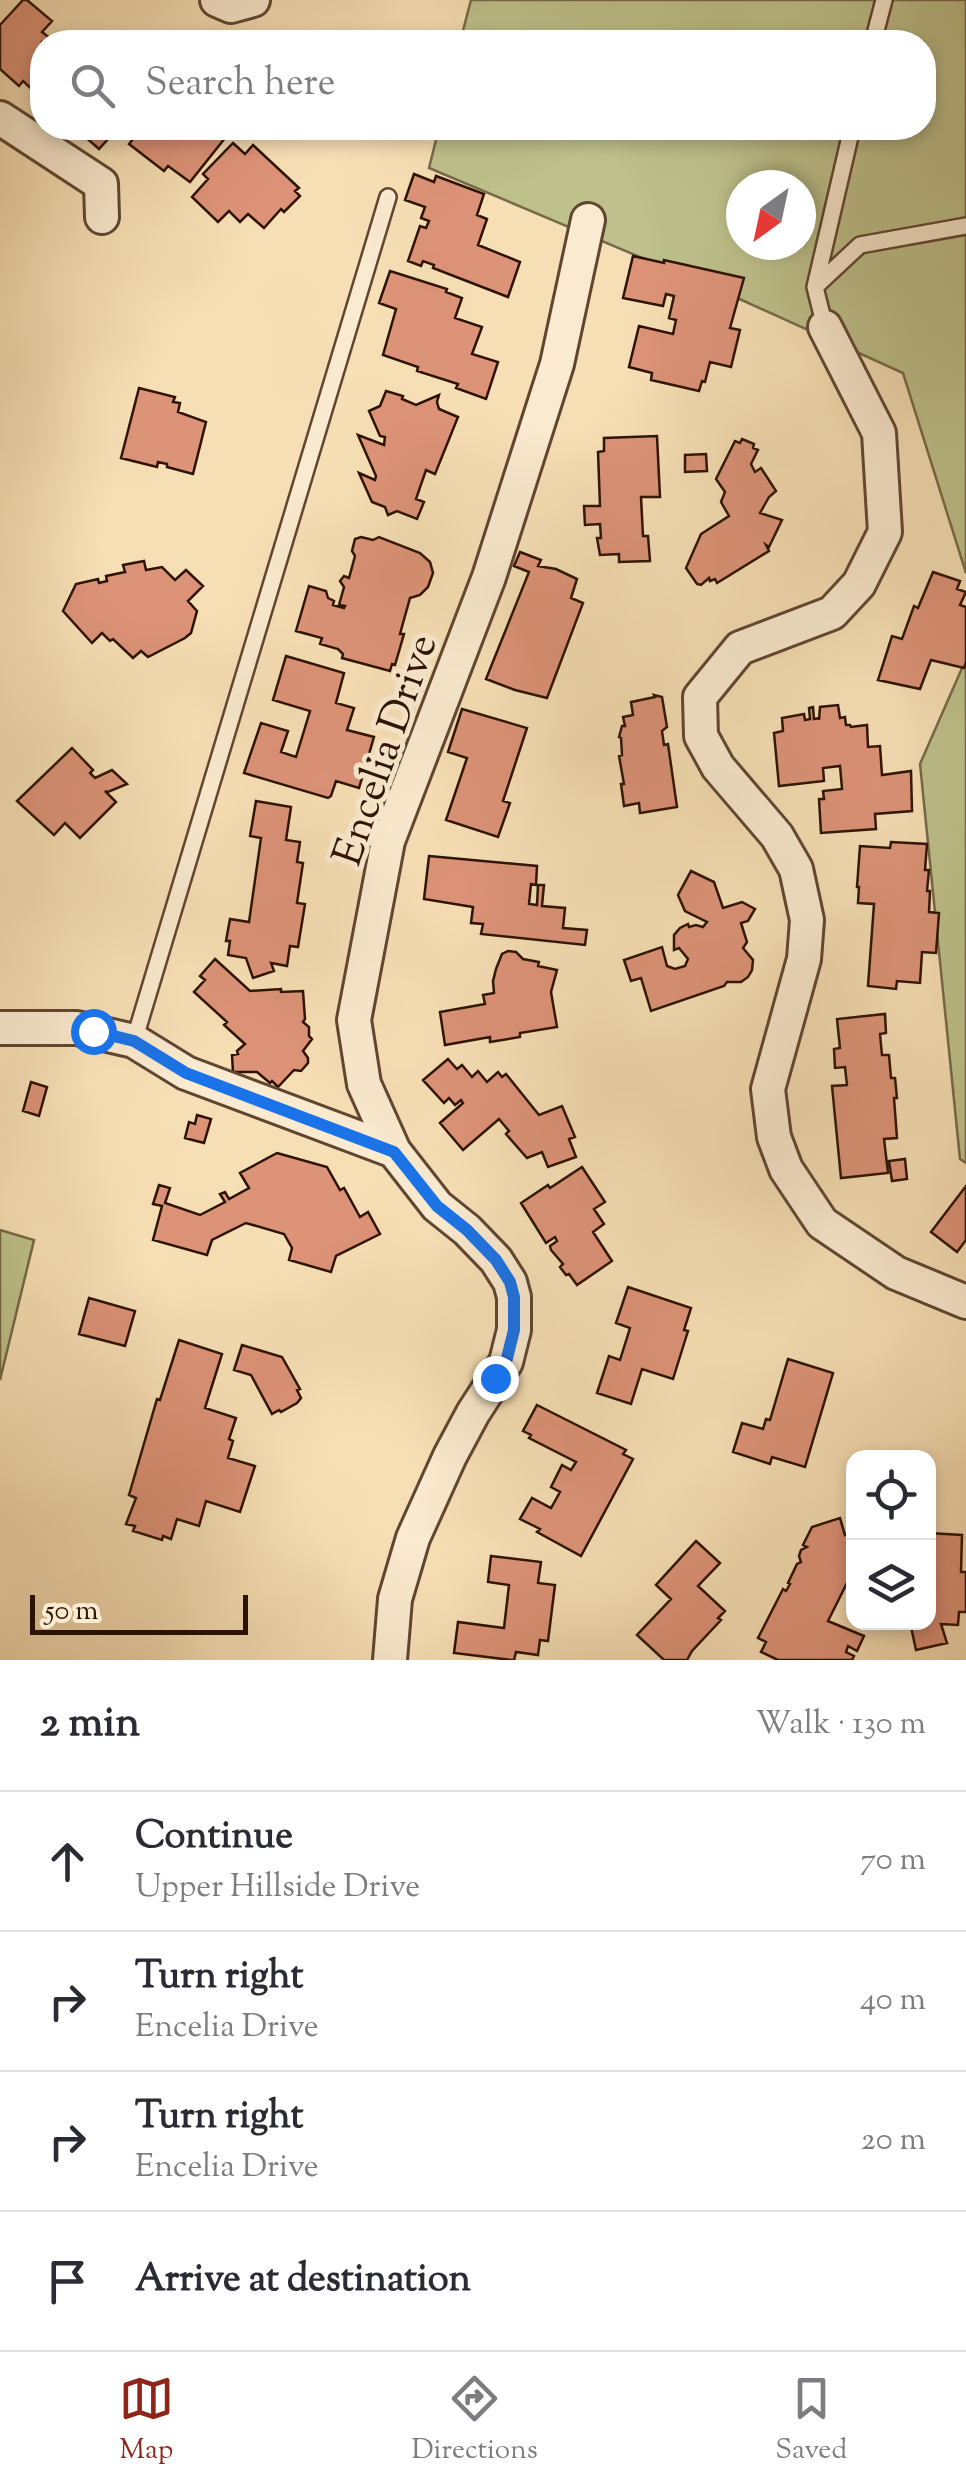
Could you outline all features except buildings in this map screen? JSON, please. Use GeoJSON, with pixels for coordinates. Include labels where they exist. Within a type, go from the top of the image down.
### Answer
{"type":"FeatureCollection","features":[{"type":"Feature","properties":{"kind":"street"},"geometry":{"type":"LineString","coordinates":[[217,0],[231,6],[253,0]]}},
{"type":"Feature","properties":{"kind":"street"},"geometry":{"type":"LineString","coordinates":[[0,118],[30,138]]}},
{"type":"Feature","properties":{"kind":"street"},"geometry":{"type":"LineString","coordinates":[[33,140],[100,184],[102,217]]}},
{"type":"Feature","properties":{"kind":"street","name":"Encelia Drive"},"geometry":{"type":"LineString","coordinates":[[390,1660],[396,1599],[413,1538],[472,1412],[506,1362],[514,1330],[514,1297],[496,1260],[437,1206],[394,1152],[364,1084],[354,1020],[388,841],[501,542],[557,364],[588,220]]}},
{"type":"Feature","properties":{"kind":"street"},"geometry":{"type":"LineString","coordinates":[[826,327],[879,433],[886,532],[858,584],[832,614],[740,648],[700,696],[701,736],[718,767],[777,836],[796,869],[807,920],[804,959],[768,1089],[774,1137],[786,1169],[822,1222],[896,1273],[966,1302]]}},
{"type":"Feature","properties":{"kind":"street"},"geometry":{"type":"LineString","coordinates":[[0,1028],[77,1028],[134,1041],[186,1073],[394,1152]]}},
{"type":"Feature","properties":{"kind":"lane"},"geometry":{"type":"LineString","coordinates":[[876,30],[884,0]]}},
{"type":"Feature","properties":{"kind":"lane"},"geometry":{"type":"LineString","coordinates":[[826,327],[814,287],[849,140]]}},
{"type":"Feature","properties":{"kind":"lane"},"geometry":{"type":"LineString","coordinates":[[134,1041],[388,197]]}},
{"type":"Feature","properties":{"kind":"lane"},"geometry":{"type":"LineString","coordinates":[[814,287],[860,245],[966,226]]}},
{"type":"Feature","properties":{"kind":"green space"},"geometry":{"type":"Polygon","coordinates":[[[471,0],[966,0],[966,573],[903,373],[429,168],[436,140],[936,140],[936,30],[463,30],[471,0]]]}},
{"type":"Feature","properties":{"kind":"green space"},"geometry":{"type":"Polygon","coordinates":[[[966,659],[966,1163],[960,1159],[920,764],[966,659]]]}},
{"type":"Feature","properties":{"kind":"green space"},"geometry":{"type":"Polygon","coordinates":[[[0,1230],[34,1240],[0,1380],[0,1230]]]}},
{"type":"Feature","properties":{"kind":"route"},"geometry":{"type":"LineString","coordinates":[[93,1031],[134,1041],[186,1073],[394,1152],[437,1206],[496,1260],[510,1282],[514,1330],[506,1362],[495,1378]]}}]}
